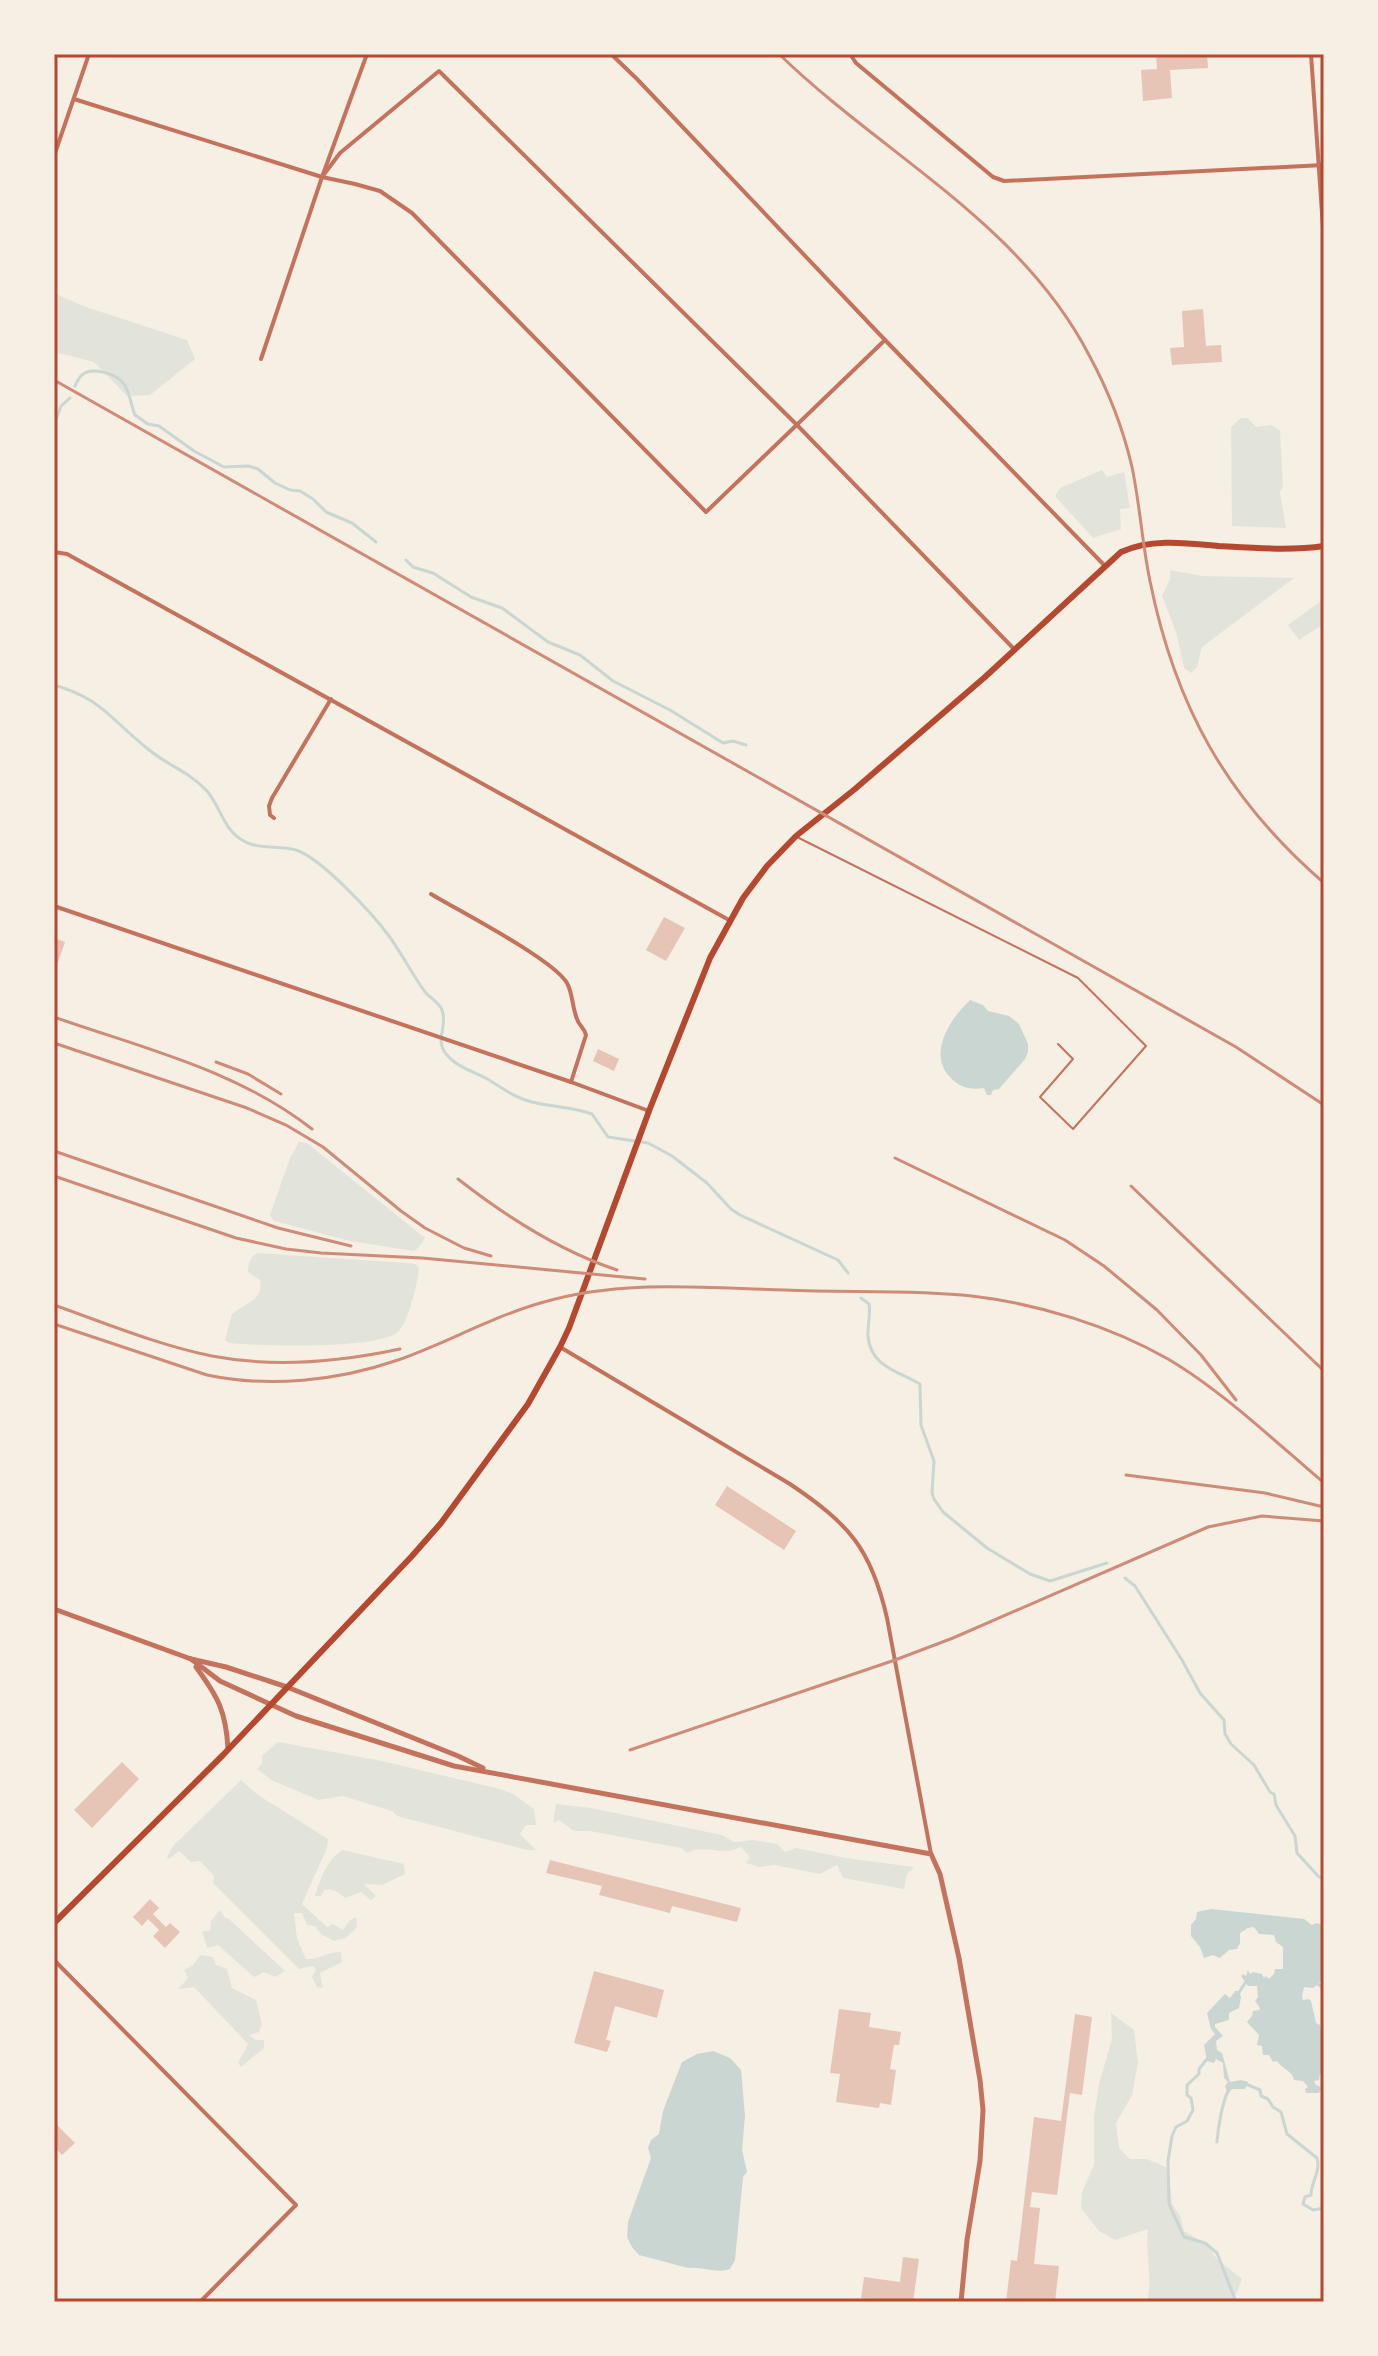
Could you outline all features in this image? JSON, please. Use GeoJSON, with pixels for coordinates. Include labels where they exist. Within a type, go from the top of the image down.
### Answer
{"type":"FeatureCollection","features":[{"type":"Feature","properties":{"kind":"main road"},"geometry":{"type":"LineString","coordinates":[[54,1923],[228,1750],[441,1523],[528,1404],[569,1328],[649,1111],[710,958],[729,920],[767,866],[796,836],[866,780],[1015,650],[1114,557],[1129,548],[1169,543],[1247,547],[1324,546]]}},
{"type":"Feature","properties":{"kind":"street"},"geometry":{"type":"LineString","coordinates":[[54,156],[89,54]]}},
{"type":"Feature","properties":{"kind":"street"},"geometry":{"type":"LineString","coordinates":[[261,359],[367,54]]}},
{"type":"Feature","properties":{"kind":"street"},"geometry":{"type":"LineString","coordinates":[[611,54],[1105,566]]}},
{"type":"Feature","properties":{"kind":"street"},"geometry":{"type":"LineString","coordinates":[[850,54],[856,63],[908,108],[993,177],[1004,181],[1321,165]]}},
{"type":"Feature","properties":{"kind":"street"},"geometry":{"type":"LineString","coordinates":[[1311,54],[1324,242]]}},
{"type":"Feature","properties":{"kind":"street"},"geometry":{"type":"LineString","coordinates":[[322,177],[340,153],[439,71],[798,426],[1015,650]]}},
{"type":"Feature","properties":{"kind":"street"},"geometry":{"type":"LineString","coordinates":[[74,99],[322,177],[380,191],[412,213],[706,512],[885,340]]}},
{"type":"Feature","properties":{"kind":"street"},"geometry":{"type":"LineString","coordinates":[[54,552],[67,554],[729,920]]}},
{"type":"Feature","properties":{"kind":"street"},"geometry":{"type":"LineString","coordinates":[[274,818],[270,815],[269,806],[272,798],[331,699]]}},
{"type":"Feature","properties":{"kind":"street"},"geometry":{"type":"LineString","coordinates":[[431,894],[540,959],[565,980],[576,1019],[586,1035],[571,1082]]}},
{"type":"Feature","properties":{"kind":"street"},"geometry":{"type":"LineString","coordinates":[[54,906],[649,1111]]}},
{"type":"Feature","properties":{"kind":"street"},"geometry":{"type":"LineString","coordinates":[[560,1347],[823,1506],[861,1548],[879,1585],[931,1854],[940,1875],[959,1958],[980,2080],[983,2110],[980,2161],[961,2302]]}},
{"type":"Feature","properties":{"kind":"street"},"geometry":{"type":"LineString","coordinates":[[54,1609],[191,1659],[287,1687],[488,1771]]}},
{"type":"Feature","properties":{"kind":"street"},"geometry":{"type":"LineString","coordinates":[[191,1659],[220,1681],[296,1716],[454,1766],[931,1854]]}},
{"type":"Feature","properties":{"kind":"street"},"geometry":{"type":"LineString","coordinates":[[191,1659],[221,1704],[227,1727],[228,1750]]}},
{"type":"Feature","properties":{"kind":"street"},"geometry":{"type":"LineString","coordinates":[[54,1960],[296,2205],[200,2302]]}},
{"type":"Feature","properties":{"kind":"lane"},"geometry":{"type":"LineString","coordinates":[[796,836],[1078,978],[1146,1046],[1073,1129],[1040,1097],[1073,1059],[1058,1044]]}},
{"type":"Feature","properties":{"kind":"shaded area"},"geometry":{"type":"Polygon","coordinates":[[[54,293],[83,306],[187,340],[195,359],[150,395],[127,396],[94,362],[54,352],[54,293]]]}},
{"type":"Feature","properties":{"kind":"shaded area"},"geometry":{"type":"Polygon","coordinates":[[[1241,418],[1248,418],[1256,427],[1271,425],[1280,430],[1283,487],[1280,492],[1286,528],[1232,526],[1231,427],[1241,418]]]}},
{"type":"Feature","properties":{"kind":"shaded area"},"geometry":{"type":"Polygon","coordinates":[[[1102,470],[1107,477],[1124,472],[1130,508],[1120,509],[1121,529],[1093,538],[1055,496],[1060,488],[1102,470]]]}},
{"type":"Feature","properties":{"kind":"shaded area"},"geometry":{"type":"Polygon","coordinates":[[[1170,570],[1203,576],[1294,578],[1202,647],[1197,667],[1191,673],[1184,668],[1176,632],[1162,596],[1170,579],[1170,570]]]}},
{"type":"Feature","properties":{"kind":"shaded area"},"geometry":{"type":"Polygon","coordinates":[[[1324,599],[1324,633],[1319,627],[1299,640],[1288,625],[1324,599]]]}},
{"type":"Feature","properties":{"kind":"shaded area"},"geometry":{"type":"Polygon","coordinates":[[[970,1000],[983,1005],[988,1011],[1009,1016],[1019,1024],[1028,1044],[1025,1059],[991,1095],[987,1095],[984,1088],[961,1086],[943,1068],[941,1047],[944,1036],[970,1000]]]}},
{"type":"Feature","properties":{"kind":"shaded area"},"geometry":{"type":"Polygon","coordinates":[[[299,1142],[307,1143],[425,1238],[419,1247],[414,1251],[350,1241],[274,1221],[270,1215],[290,1158],[299,1142]]]}},
{"type":"Feature","properties":{"kind":"shaded area"},"geometry":{"type":"Polygon","coordinates":[[[257,1253],[415,1264],[419,1267],[406,1318],[399,1331],[388,1337],[345,1344],[229,1343],[225,1340],[232,1314],[259,1293],[260,1280],[248,1272],[250,1261],[257,1253]]]}},
{"type":"Feature","properties":{"kind":"shaded area"},"geometry":{"type":"Polygon","coordinates":[[[278,1742],[382,1761],[513,1794],[534,1809],[536,1825],[526,1825],[520,1834],[536,1850],[397,1816],[392,1811],[343,1796],[319,1800],[273,1781],[257,1769],[262,1763],[262,1756],[278,1742]]]}},
{"type":"Feature","properties":{"kind":"shaded area"},"geometry":{"type":"Polygon","coordinates":[[[241,1780],[258,1795],[328,1839],[327,1848],[302,1904],[327,1927],[333,1924],[343,1930],[356,1917],[357,1927],[346,1938],[334,1941],[321,1934],[315,1926],[307,1925],[302,1913],[294,1913],[297,1939],[306,1959],[341,1952],[342,1962],[320,1973],[323,1988],[317,1987],[312,1977],[316,1970],[313,1966],[299,1969],[213,1883],[214,1876],[200,1861],[191,1862],[179,1851],[169,1859],[167,1857],[173,1846],[241,1780]]]}},
{"type":"Feature","properties":{"kind":"shaded area"},"geometry":{"type":"Polygon","coordinates":[[[556,1804],[591,1808],[722,1835],[734,1842],[753,1840],[777,1844],[785,1852],[796,1848],[914,1867],[907,1874],[904,1889],[843,1878],[837,1865],[820,1874],[775,1865],[759,1867],[746,1863],[750,1857],[741,1847],[727,1851],[700,1849],[687,1853],[681,1848],[590,1831],[574,1831],[559,1820],[553,1823],[556,1804]]]}},
{"type":"Feature","properties":{"kind":"shaded area"},"geometry":{"type":"Polygon","coordinates":[[[342,1850],[404,1864],[405,1874],[382,1885],[364,1884],[376,1896],[371,1900],[361,1892],[345,1898],[338,1892],[324,1890],[321,1896],[315,1896],[328,1864],[342,1850]]]}},
{"type":"Feature","properties":{"kind":"shaded area"},"geometry":{"type":"Polygon","coordinates":[[[1211,1909],[1304,1919],[1312,1925],[1324,1925],[1324,1979],[1313,1988],[1304,1987],[1302,1996],[1303,2000],[1311,2001],[1316,2023],[1320,2025],[1324,2037],[1324,2071],[1319,2080],[1314,2081],[1322,2088],[1319,2093],[1306,2093],[1308,2087],[1303,2081],[1294,2080],[1292,2074],[1277,2061],[1273,2062],[1269,2055],[1263,2055],[1262,2046],[1257,2045],[1259,2035],[1247,2022],[1253,2011],[1260,2008],[1255,2001],[1258,1997],[1257,1986],[1248,1986],[1241,1976],[1246,1976],[1248,1970],[1250,1974],[1262,1974],[1269,1979],[1275,1969],[1283,1969],[1283,1947],[1276,1942],[1274,1935],[1259,1934],[1254,1927],[1240,1933],[1237,1949],[1229,1950],[1220,1958],[1213,1955],[1204,1958],[1191,1936],[1191,1925],[1197,1912],[1211,1909]]]}},
{"type":"Feature","properties":{"kind":"shaded area"},"geometry":{"type":"Polygon","coordinates":[[[220,1910],[285,1971],[275,1977],[264,1972],[254,1977],[218,1945],[207,1948],[202,1931],[210,1931],[211,1921],[220,1910]]]}},
{"type":"Feature","properties":{"kind":"shaded area"},"geometry":{"type":"Polygon","coordinates":[[[200,1955],[213,1957],[216,1965],[227,1969],[232,1988],[256,2000],[262,2024],[259,2032],[250,2035],[256,2040],[264,2040],[264,2048],[241,2067],[238,2063],[248,2044],[194,1987],[178,1989],[188,1978],[184,1970],[194,1964],[200,1955]]]}},
{"type":"Feature","properties":{"kind":"shaded area"},"geometry":{"type":"Polygon","coordinates":[[[1235,1991],[1239,1991],[1241,1997],[1239,2008],[1229,2013],[1229,2020],[1215,2024],[1223,2036],[1216,2041],[1217,2050],[1222,2053],[1230,2082],[1248,2082],[1245,2089],[1232,2089],[1228,2094],[1223,2063],[1216,2059],[1214,2063],[1207,2061],[1204,2045],[1215,2034],[1207,2013],[1225,1994],[1230,1998],[1235,1991]]]}},
{"type":"Feature","properties":{"kind":"shaded area"},"geometry":{"type":"Polygon","coordinates":[[[1111,2013],[1134,2030],[1138,2063],[1132,2095],[1116,2123],[1119,2148],[1130,2159],[1147,2159],[1168,2168],[1172,2204],[1180,2216],[1184,2231],[1205,2243],[1217,2259],[1242,2279],[1233,2302],[1147,2302],[1148,2229],[1115,2240],[1099,2231],[1081,2208],[1082,2192],[1094,2165],[1094,2116],[1099,2084],[1112,2039],[1111,2013]]]}},
{"type":"Feature","properties":{"kind":"shaded area"},"geometry":{"type":"Polygon","coordinates":[[[713,2051],[730,2058],[741,2070],[745,2116],[742,2150],[747,2172],[743,2177],[735,2260],[730,2269],[720,2271],[688,2268],[639,2255],[627,2237],[628,2222],[651,2158],[648,2148],[651,2140],[659,2134],[663,2111],[682,2062],[697,2054],[713,2051]]]}},
{"type":"Feature","properties":{"kind":"building"},"geometry":{"type":"Polygon","coordinates":[[[1156,54],[1207,54],[1208,68],[1170,70],[1172,98],[1143,101],[1141,70],[1157,69],[1156,54]]]}},
{"type":"Feature","properties":{"kind":"building"},"geometry":{"type":"Polygon","coordinates":[[[1203,309],[1206,346],[1221,345],[1222,362],[1172,365],[1170,348],[1184,347],[1182,311],[1203,309]]]}},
{"type":"Feature","properties":{"kind":"building"},"geometry":{"type":"Polygon","coordinates":[[[664,917],[685,928],[666,961],[646,950],[664,917]]]}},
{"type":"Feature","properties":{"kind":"building"},"geometry":{"type":"Polygon","coordinates":[[[54,938],[65,942],[58,962],[54,961],[54,938]]]}},
{"type":"Feature","properties":{"kind":"building"},"geometry":{"type":"Polygon","coordinates":[[[598,1049],[619,1059],[614,1071],[593,1061],[598,1049]]]}},
{"type":"Feature","properties":{"kind":"building"},"geometry":{"type":"Polygon","coordinates":[[[727,1486],[796,1531],[784,1550],[715,1505],[727,1486]]]}},
{"type":"Feature","properties":{"kind":"building"},"geometry":{"type":"Polygon","coordinates":[[[122,1762],[139,1779],[92,1828],[74,1810],[122,1762]]]}},
{"type":"Feature","properties":{"kind":"building"},"geometry":{"type":"Polygon","coordinates":[[[550,1860],[741,1908],[737,1922],[672,1906],[670,1913],[599,1895],[602,1886],[546,1873],[550,1860]]]}},
{"type":"Feature","properties":{"kind":"building"},"geometry":{"type":"Polygon","coordinates":[[[150,1899],[159,1908],[153,1914],[166,1927],[170,1923],[180,1932],[165,1948],[153,1936],[159,1930],[148,1919],[142,1926],[133,1917],[150,1899]]]}},
{"type":"Feature","properties":{"kind":"building"},"geometry":{"type":"Polygon","coordinates":[[[594,1971],[664,1990],[657,2018],[615,2006],[606,2040],[611,2041],[607,2052],[574,2043],[594,1971]]]}},
{"type":"Feature","properties":{"kind":"building"},"geometry":{"type":"Polygon","coordinates":[[[839,2009],[871,2013],[869,2027],[901,2032],[899,2045],[894,2045],[890,2069],[896,2070],[891,2105],[880,2103],[879,2108],[836,2102],[840,2074],[830,2073],[839,2009]]]}},
{"type":"Feature","properties":{"kind":"building"},"geometry":{"type":"Polygon","coordinates":[[[1075,2014],[1092,2017],[1082,2095],[1070,2093],[1057,2195],[1032,2192],[1030,2207],[1040,2208],[1034,2264],[1059,2266],[1055,2302],[1006,2302],[1011,2260],[1017,2261],[1034,2117],[1061,2121],[1075,2014]]]}},
{"type":"Feature","properties":{"kind":"building"},"geometry":{"type":"Polygon","coordinates":[[[55,2123],[75,2143],[62,2155],[54,2147],[55,2123]]]}},
{"type":"Feature","properties":{"kind":"building"},"geometry":{"type":"Polygon","coordinates":[[[903,2257],[919,2259],[913,2302],[861,2298],[864,2277],[900,2282],[903,2257]]]}},
{"type":"Feature","properties":{"kind":"waterway"},"geometry":{"type":"LineString","coordinates":[[75,386],[86,372],[104,372],[116,377],[126,388],[135,415],[148,424],[159,426],[194,451],[224,467],[248,466],[258,469],[275,483],[300,491],[326,512],[352,523],[376,542]]}},
{"type":"Feature","properties":{"kind":"waterway"},"geometry":{"type":"LineString","coordinates":[[54,425],[61,406],[70,398]]}},
{"type":"Feature","properties":{"kind":"waterway"},"geometry":{"type":"LineString","coordinates":[[406,560],[413,567],[433,573],[471,597],[502,608],[548,642],[580,655],[613,681],[670,710],[723,743],[733,741],[746,745]]}},
{"type":"Feature","properties":{"kind":"waterway"},"geometry":{"type":"LineString","coordinates":[[54,685],[96,704],[155,755],[200,784],[236,836],[254,845],[296,850],[319,864],[346,887],[381,926],[425,992],[441,1007],[444,1017],[442,1047],[456,1063],[515,1096],[592,1114],[608,1137],[648,1143],[672,1156],[707,1183],[740,1215],[838,1260],[848,1273]]}},
{"type":"Feature","properties":{"kind":"waterway"},"geometry":{"type":"LineString","coordinates":[[861,1298],[869,1304],[868,1337],[875,1355],[880,1362],[920,1384],[921,1425],[934,1461],[932,1493],[943,1512],[987,1548],[1030,1574],[1050,1581],[1107,1563]]}},
{"type":"Feature","properties":{"kind":"waterway"},"geometry":{"type":"LineString","coordinates":[[1125,1578],[1135,1586],[1200,1693],[1224,1720],[1225,1734],[1231,1744],[1254,1765],[1274,1794],[1276,1805],[1295,1836],[1297,1853],[1319,1877],[1324,1878]]}},
{"type":"Feature","properties":{"kind":"waterway"},"geometry":{"type":"LineString","coordinates":[[1238,1994],[1247,1980]]}},
{"type":"Feature","properties":{"kind":"waterway"},"geometry":{"type":"LineString","coordinates":[[1316,1983],[1324,1988]]}},
{"type":"Feature","properties":{"kind":"waterway"},"geometry":{"type":"LineString","coordinates":[[1207,2059],[1199,2074],[1187,2085],[1193,2110],[1187,2121],[1176,2127],[1172,2136],[1168,2161],[1169,2204],[1184,2237],[1205,2243],[1217,2253],[1236,2302]]}},
{"type":"Feature","properties":{"kind":"waterway"},"geometry":{"type":"LineString","coordinates":[[1246,2084],[1260,2090],[1261,2096],[1281,2112],[1287,2134],[1317,2158],[1318,2167],[1311,2195],[1305,2197],[1303,2204],[1313,2210],[1324,2208]]}},
{"type":"Feature","properties":{"kind":"waterway"},"geometry":{"type":"LineString","coordinates":[[1217,2142],[1228,2091]]}},
{"type":"Feature","properties":{"kind":"railway"},"geometry":{"type":"LineString","coordinates":[[779,54],[988,228],[1026,266],[1060,308],[1096,368],[1124,438],[1161,626],[1190,709],[1210,747],[1259,818],[1324,883]]}},
{"type":"Feature","properties":{"kind":"railway"},"geometry":{"type":"LineString","coordinates":[[54,380],[1236,1047],[1324,1105]]}},
{"type":"Feature","properties":{"kind":"railway"},"geometry":{"type":"LineString","coordinates":[[54,1017],[221,1076],[283,1109],[312,1129]]}},
{"type":"Feature","properties":{"kind":"railway"},"geometry":{"type":"LineString","coordinates":[[54,1043],[247,1108],[286,1125],[323,1147],[425,1228],[464,1248],[491,1256]]}},
{"type":"Feature","properties":{"kind":"railway"},"geometry":{"type":"LineString","coordinates":[[216,1062],[248,1074],[281,1094]]}},
{"type":"Feature","properties":{"kind":"railway"},"geometry":{"type":"LineString","coordinates":[[54,1151],[278,1228],[351,1246]]}},
{"type":"Feature","properties":{"kind":"railway"},"geometry":{"type":"LineString","coordinates":[[895,1158],[1065,1240],[1104,1266],[1157,1310],[1201,1355],[1236,1400]]}},
{"type":"Feature","properties":{"kind":"railway"},"geometry":{"type":"LineString","coordinates":[[54,1176],[236,1238],[286,1249],[645,1279]]}},
{"type":"Feature","properties":{"kind":"railway"},"geometry":{"type":"LineString","coordinates":[[458,1179],[533,1231],[617,1270]]}},
{"type":"Feature","properties":{"kind":"railway"},"geometry":{"type":"LineString","coordinates":[[1131,1186],[1324,1371]]}},
{"type":"Feature","properties":{"kind":"railway"},"geometry":{"type":"LineString","coordinates":[[54,1324],[207,1375],[279,1382],[327,1377],[375,1367],[525,1308],[603,1290],[694,1287],[972,1296],[1073,1318],[1146,1347],[1228,1401],[1324,1483]]}},
{"type":"Feature","properties":{"kind":"railway"},"geometry":{"type":"LineString","coordinates":[[54,1305],[172,1346],[235,1360],[306,1362],[400,1349]]}},
{"type":"Feature","properties":{"kind":"railway"},"geometry":{"type":"LineString","coordinates":[[1126,1475],[1265,1493],[1324,1507]]}},
{"type":"Feature","properties":{"kind":"railway"},"geometry":{"type":"LineString","coordinates":[[630,1750],[953,1638],[1208,1527],[1262,1516],[1324,1521]]}}]}
